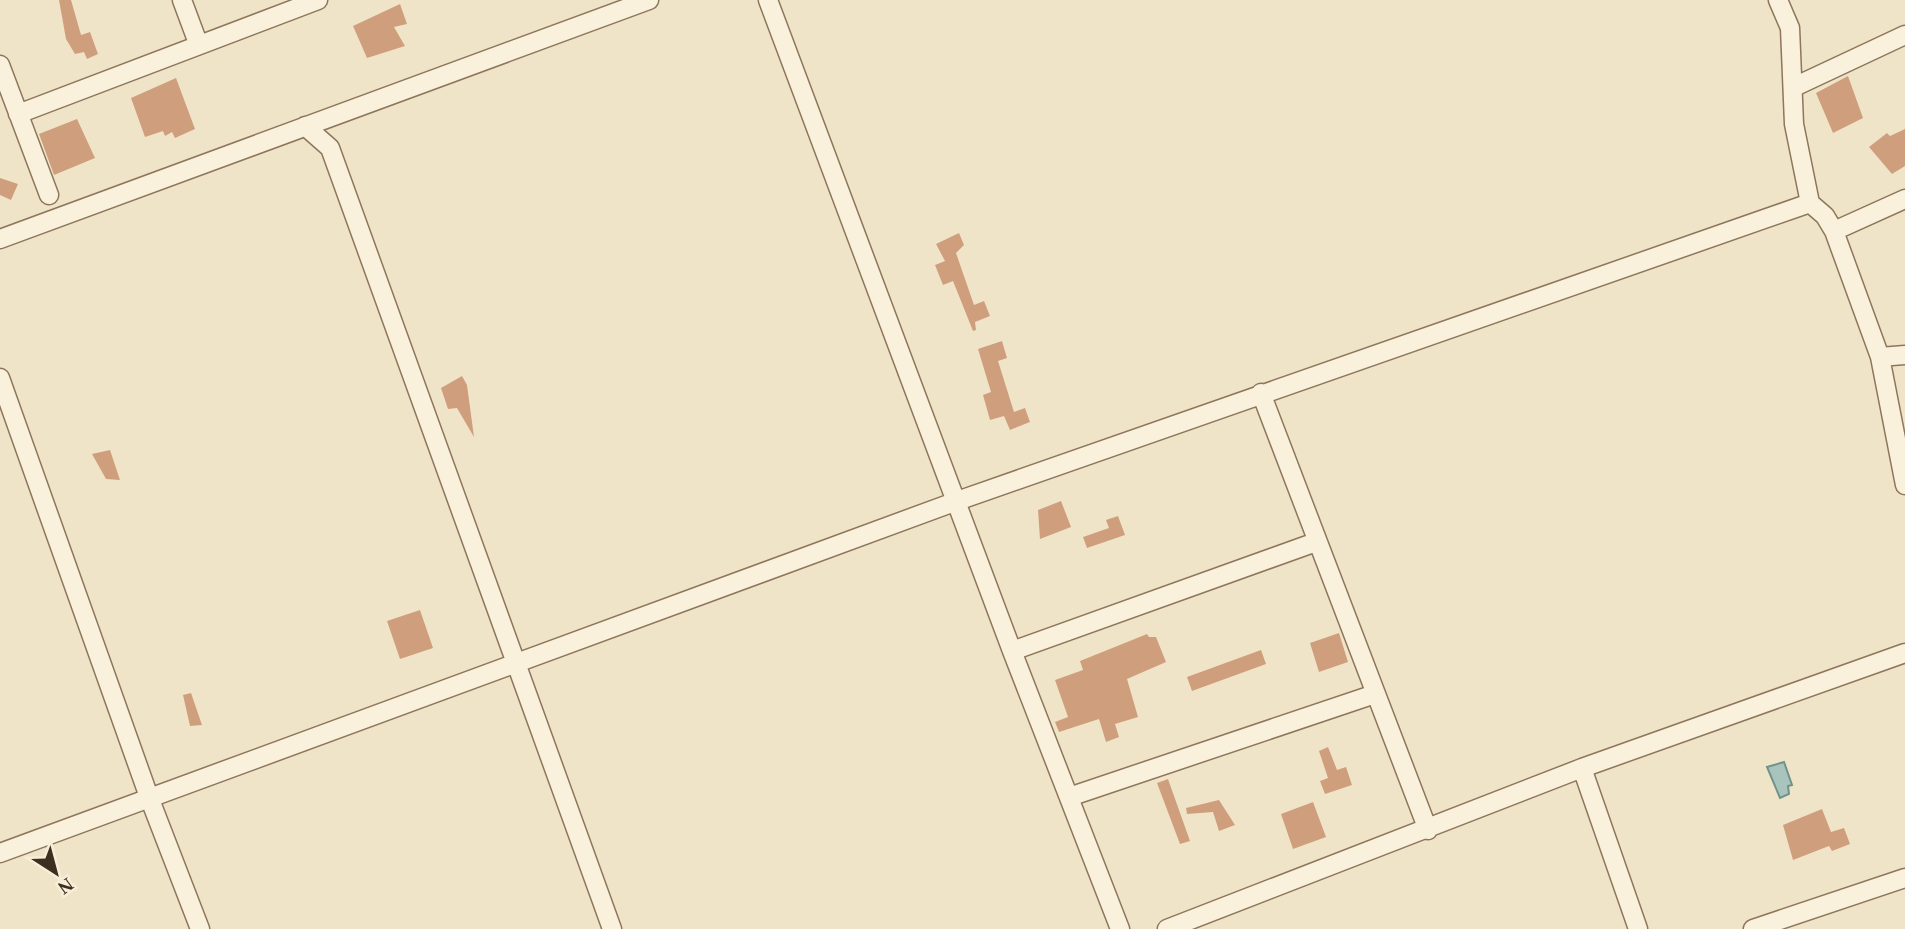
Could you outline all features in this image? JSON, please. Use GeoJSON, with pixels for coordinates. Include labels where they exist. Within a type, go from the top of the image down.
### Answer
{"type":"FeatureCollection","features":[{"type":"Feature","properties":{"kind":"street"},"geometry":{"type":"LineString","coordinates":[[182,0],[198,43]]}},
{"type":"Feature","properties":{"kind":"street"},"geometry":{"type":"LineString","coordinates":[[18,114],[198,43],[318,0]]}},
{"type":"Feature","properties":{"kind":"street"},"geometry":{"type":"LineString","coordinates":[[0,239],[649,0]]}},
{"type":"Feature","properties":{"kind":"street"},"geometry":{"type":"LineString","coordinates":[[768,0],[1012,652],[1121,929]]}},
{"type":"Feature","properties":{"kind":"street"},"geometry":{"type":"LineString","coordinates":[[1778,0],[1790,28],[1794,124],[1810,203],[1825,216],[1834,231],[1880,357],[1905,485]]}},
{"type":"Feature","properties":{"kind":"street"},"geometry":{"type":"LineString","coordinates":[[1794,88],[1905,35]]}},
{"type":"Feature","properties":{"kind":"street"},"geometry":{"type":"LineString","coordinates":[[0,65],[49,195]]}},
{"type":"Feature","properties":{"kind":"street"},"geometry":{"type":"LineString","coordinates":[[330,148],[341,113]]}},
{"type":"Feature","properties":{"kind":"street"},"geometry":{"type":"LineString","coordinates":[[305,126],[330,148],[612,929]]}},
{"type":"Feature","properties":{"kind":"street"},"geometry":{"type":"LineString","coordinates":[[1834,231],[1905,199]]}},
{"type":"Feature","properties":{"kind":"street"},"geometry":{"type":"LineString","coordinates":[[0,853],[517,662],[589,639],[957,501],[1810,203]]}},
{"type":"Feature","properties":{"kind":"street"},"geometry":{"type":"LineString","coordinates":[[1880,357],[1905,355]]}},
{"type":"Feature","properties":{"kind":"street"},"geometry":{"type":"LineString","coordinates":[[0,379],[149,797],[200,929]]}},
{"type":"Feature","properties":{"kind":"street"},"geometry":{"type":"LineString","coordinates":[[1261,393],[1428,830]]}},
{"type":"Feature","properties":{"kind":"street"},"geometry":{"type":"LineString","coordinates":[[1012,652],[1316,542]]}},
{"type":"Feature","properties":{"kind":"street"},"geometry":{"type":"LineString","coordinates":[[1167,929],[1428,830],[1582,768],[1905,653]]}},
{"type":"Feature","properties":{"kind":"street"},"geometry":{"type":"LineString","coordinates":[[1069,797],[1375,694]]}},
{"type":"Feature","properties":{"kind":"street"},"geometry":{"type":"LineString","coordinates":[[1582,768],[1638,929]]}},
{"type":"Feature","properties":{"kind":"street"},"geometry":{"type":"LineString","coordinates":[[1753,929],[1905,878]]}},
{"type":"Feature","properties":{"kind":"water"},"geometry":{"type":"Polygon","coordinates":[[[1784,762],[1792,785],[1788,786],[1789,794],[1780,798],[1767,767],[1784,762]]]}},
{"type":"Feature","properties":{"kind":"building"},"geometry":{"type":"Polygon","coordinates":[[[59,0],[71,0],[81,35],[90,32],[98,54],[87,59],[84,52],[75,54],[66,39],[59,0]]]}},
{"type":"Feature","properties":{"kind":"building"},"geometry":{"type":"Polygon","coordinates":[[[400,4],[407,24],[394,27],[405,46],[367,58],[353,26],[400,4]]]}},
{"type":"Feature","properties":{"kind":"building"},"geometry":{"type":"Polygon","coordinates":[[[1848,76],[1863,118],[1833,133],[1816,93],[1848,76]]]}},
{"type":"Feature","properties":{"kind":"building"},"geometry":{"type":"Polygon","coordinates":[[[176,78],[195,129],[175,138],[172,132],[165,136],[163,131],[145,137],[131,98],[176,78]]]}},
{"type":"Feature","properties":{"kind":"building"},"geometry":{"type":"Polygon","coordinates":[[[77,119],[95,158],[54,175],[39,134],[77,119]]]}},
{"type":"Feature","properties":{"kind":"building"},"geometry":{"type":"Polygon","coordinates":[[[1905,129],[1905,166],[1892,174],[1869,147],[1887,133],[1890,136],[1905,129]]]}},
{"type":"Feature","properties":{"kind":"building"},"geometry":{"type":"Polygon","coordinates":[[[0,178],[18,184],[11,200],[0,195],[0,178]]]}},
{"type":"Feature","properties":{"kind":"building"},"geometry":{"type":"Polygon","coordinates":[[[959,233],[964,245],[956,253],[974,305],[984,301],[990,316],[975,322],[976,330],[973,331],[953,281],[943,285],[935,265],[945,261],[936,244],[959,233]]]}},
{"type":"Feature","properties":{"kind":"building"},"geometry":{"type":"Polygon","coordinates":[[[1002,341],[1007,358],[998,361],[1014,412],[1025,408],[1030,422],[1010,430],[1004,416],[990,420],[983,395],[991,392],[978,349],[1002,341]]]}},
{"type":"Feature","properties":{"kind":"building"},"geometry":{"type":"Polygon","coordinates":[[[462,376],[467,385],[474,437],[457,408],[448,409],[441,388],[462,376]]]}},
{"type":"Feature","properties":{"kind":"building"},"geometry":{"type":"Polygon","coordinates":[[[110,450],[120,480],[106,479],[92,454],[110,450]]]}},
{"type":"Feature","properties":{"kind":"building"},"geometry":{"type":"Polygon","coordinates":[[[1061,501],[1071,527],[1040,539],[1038,510],[1061,501]]]}},
{"type":"Feature","properties":{"kind":"building"},"geometry":{"type":"Polygon","coordinates":[[[1118,516],[1125,535],[1087,548],[1083,537],[1109,528],[1106,520],[1118,516]]]}},
{"type":"Feature","properties":{"kind":"building"},"geometry":{"type":"Polygon","coordinates":[[[420,610],[433,648],[400,659],[387,621],[420,610]]]}},
{"type":"Feature","properties":{"kind":"building"},"geometry":{"type":"Polygon","coordinates":[[[1339,633],[1348,662],[1319,672],[1310,643],[1339,633]]]}},
{"type":"Feature","properties":{"kind":"building"},"geometry":{"type":"Polygon","coordinates":[[[1147,634],[1149,637],[1156,637],[1166,662],[1127,679],[1138,717],[1115,724],[1119,737],[1106,742],[1099,719],[1059,732],[1055,722],[1068,717],[1055,680],[1083,670],[1080,661],[1147,634]]]}},
{"type":"Feature","properties":{"kind":"building"},"geometry":{"type":"Polygon","coordinates":[[[1261,650],[1266,664],[1192,691],[1187,677],[1261,650]]]}},
{"type":"Feature","properties":{"kind":"building"},"geometry":{"type":"Polygon","coordinates":[[[191,693],[202,725],[190,726],[183,695],[191,693]]]}},
{"type":"Feature","properties":{"kind":"building"},"geometry":{"type":"Polygon","coordinates":[[[1328,747],[1337,770],[1346,767],[1352,785],[1325,794],[1320,781],[1328,778],[1319,751],[1328,747]]]}},
{"type":"Feature","properties":{"kind":"building"},"geometry":{"type":"Polygon","coordinates":[[[1168,779],[1190,841],[1180,844],[1157,783],[1168,779]]]}},
{"type":"Feature","properties":{"kind":"building"},"geometry":{"type":"Polygon","coordinates":[[[1219,800],[1235,825],[1219,831],[1213,812],[1187,814],[1186,808],[1219,800]]]}},
{"type":"Feature","properties":{"kind":"building"},"geometry":{"type":"Polygon","coordinates":[[[1313,802],[1326,837],[1293,849],[1281,814],[1313,802]]]}},
{"type":"Feature","properties":{"kind":"building"},"geometry":{"type":"Polygon","coordinates":[[[1822,809],[1831,832],[1844,828],[1850,844],[1832,851],[1829,846],[1793,860],[1783,825],[1822,809]]]}}]}
